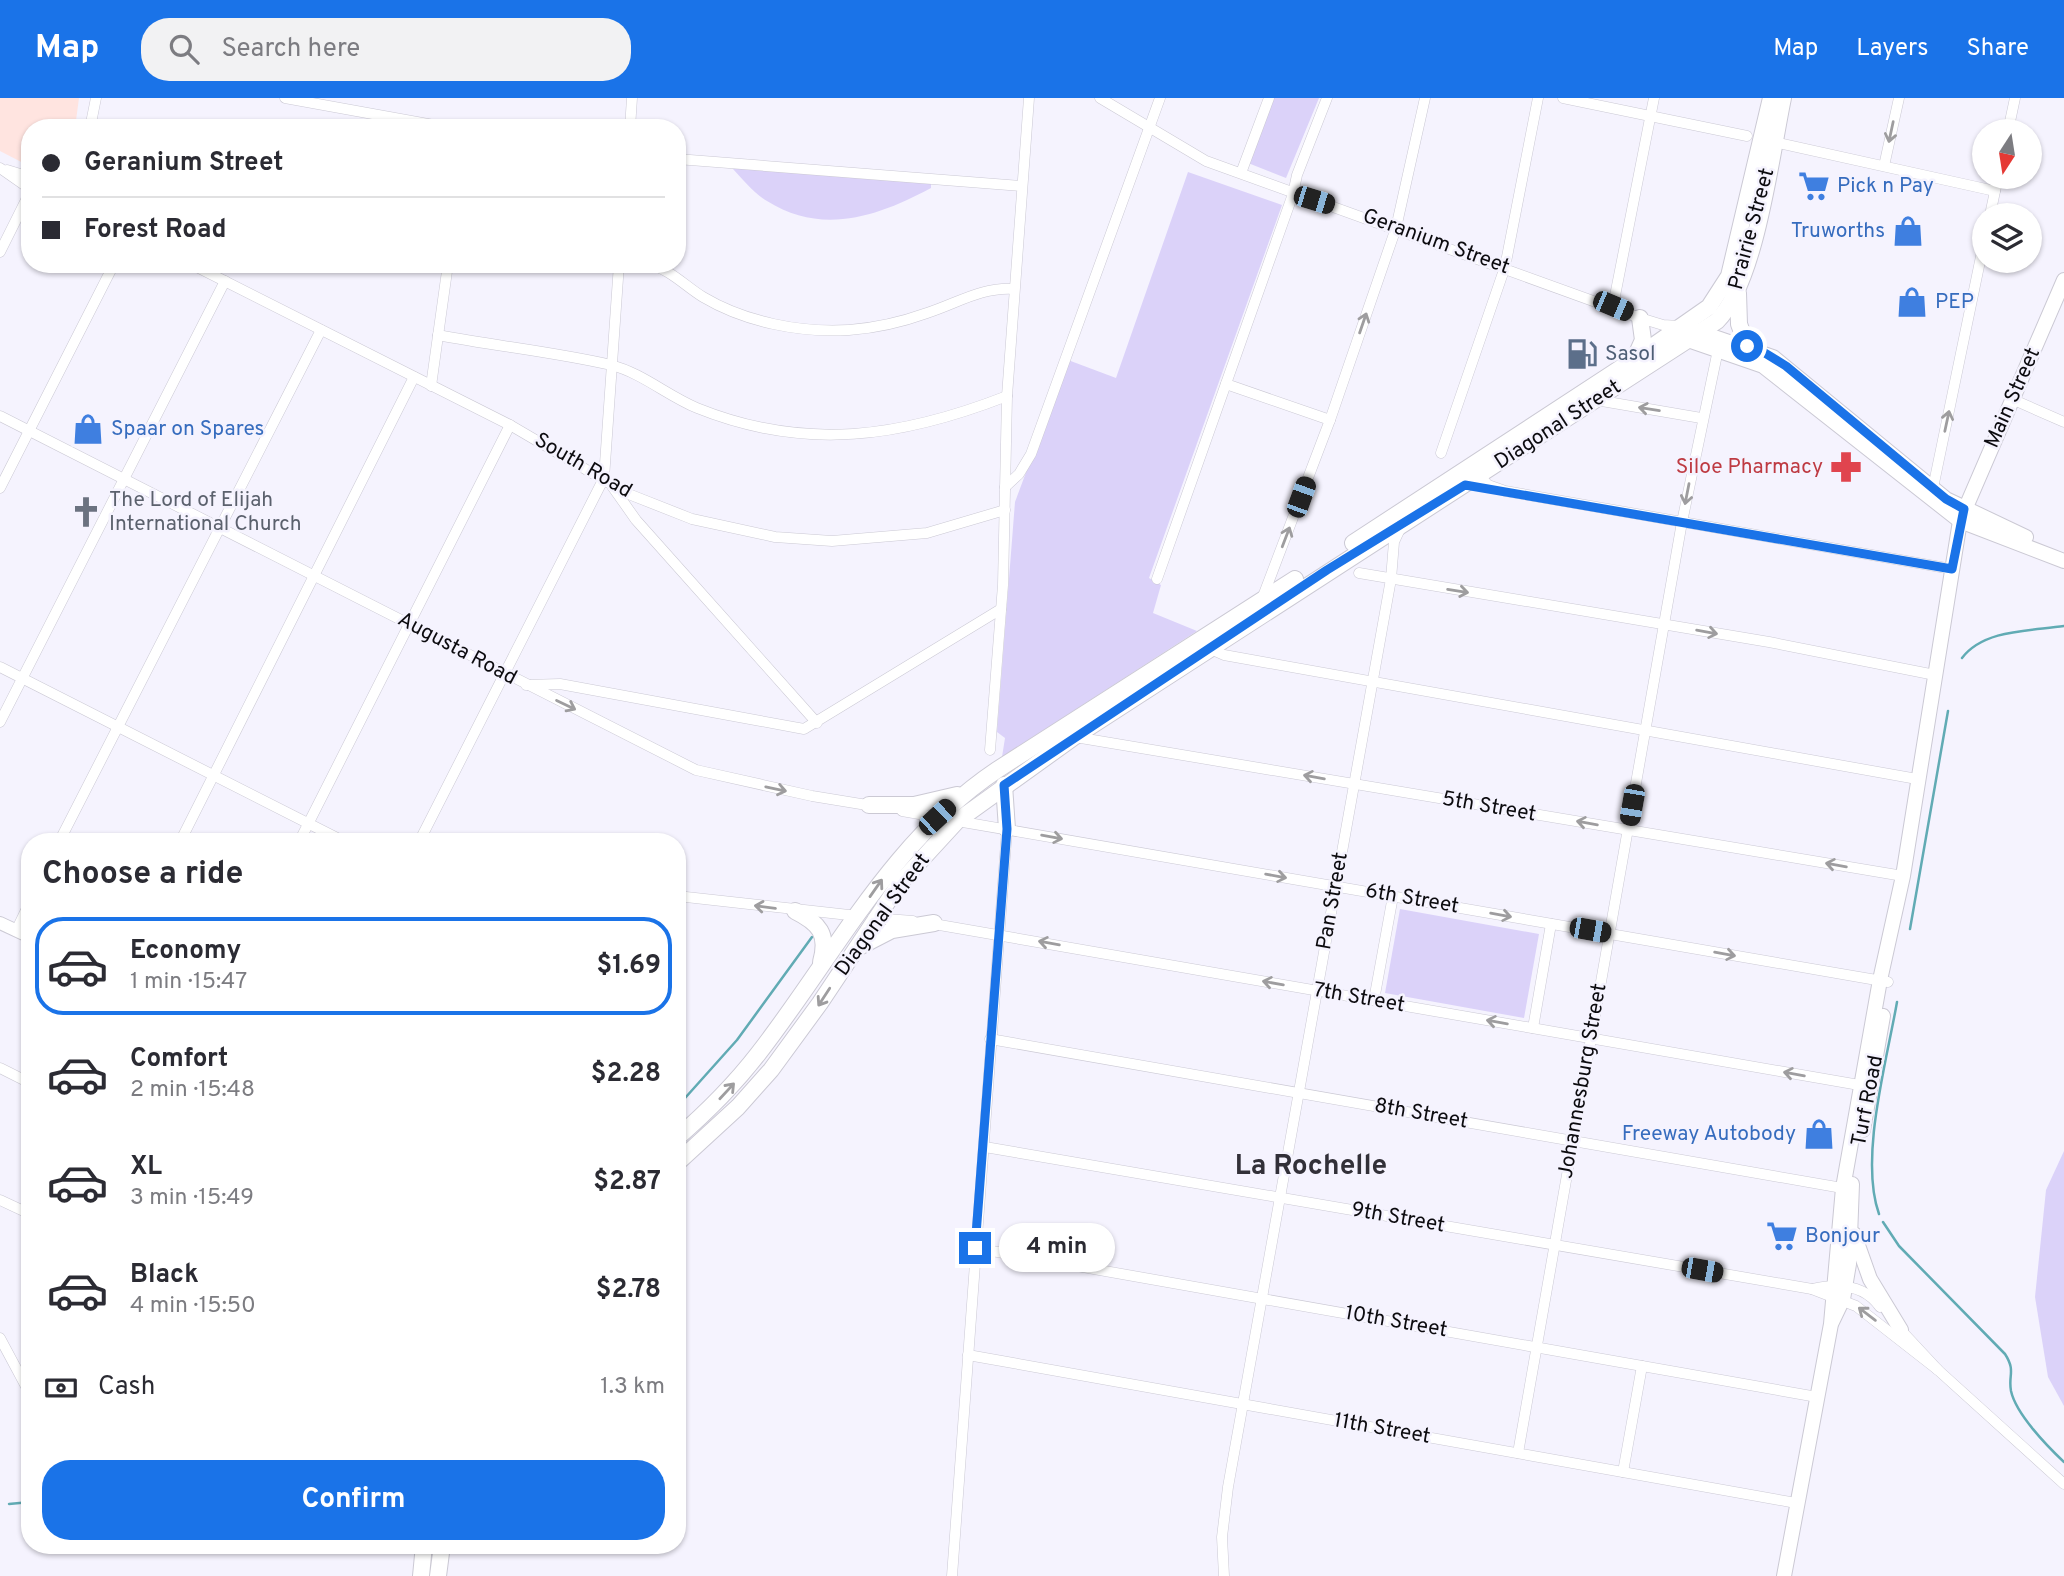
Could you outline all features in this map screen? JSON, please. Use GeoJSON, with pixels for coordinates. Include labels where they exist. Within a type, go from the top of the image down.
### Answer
{"type":"FeatureCollection","features":[{"type":"Feature","properties":{"kind":"main road","name":"Prairie Street"},"geometry":{"type":"LineString","coordinates":[[1682,332],[1709,307],[1729,276],[1770,98]]}},
{"type":"Feature","properties":{"kind":"main road","name":"Prairie Street"},"geometry":{"type":"LineString","coordinates":[[1682,332],[1721,317],[1738,291],[1761,139],[1783,98]]}},
{"type":"Feature","properties":{"kind":"main road","name":"Main Street"},"geometry":{"type":"LineString","coordinates":[[1961,515],[2062,288]]}},
{"type":"Feature","properties":{"kind":"main road"},"geometry":{"type":"LineString","coordinates":[[1738,291],[1739,324],[1747,346]]}},
{"type":"Feature","properties":{"kind":"main road"},"geometry":{"type":"LineString","coordinates":[[1633,360],[1643,341],[1640,318]]}},
{"type":"Feature","properties":{"kind":"main road","name":"Geranium Street"},"geometry":{"type":"LineString","coordinates":[[1682,332],[1720,343],[1760,350],[1786,366],[1933,488],[1961,515]]}},
{"type":"Feature","properties":{"kind":"main road","name":"Diagonal Street"},"geometry":{"type":"LineString","coordinates":[[686,1129],[735,1082],[820,968],[891,866],[937,817],[964,793],[1465,485],[1475,471],[1633,360],[1682,332]]}},
{"type":"Feature","properties":{"kind":"main road","name":"Diagonal Street"},"geometry":{"type":"LineString","coordinates":[[686,1155],[738,1107],[771,1070],[900,883],[957,821],[1004,785],[1205,645],[1262,601],[1596,400],[1682,332]]}},
{"type":"Feature","properties":{"kind":"main road","name":"Geranium Street"},"geometry":{"type":"LineString","coordinates":[[1720,343],[1770,370],[1961,515]]}},
{"type":"Feature","properties":{"kind":"main road"},"geometry":{"type":"LineString","coordinates":[[1961,515],[2064,553]]}},
{"type":"Feature","properties":{"kind":"main road"},"geometry":{"type":"LineString","coordinates":[[1961,515],[2064,561]]}},
{"type":"Feature","properties":{"kind":"main road","name":"Turf Road"},"geometry":{"type":"LineString","coordinates":[[1838,1292],[1847,1189],[1898,908],[1961,515]]}},
{"type":"Feature","properties":{"kind":"main road"},"geometry":{"type":"LineString","coordinates":[[1004,785],[1007,829]]}},
{"type":"Feature","properties":{"kind":"main road"},"geometry":{"type":"LineString","coordinates":[[869,805],[914,805],[964,793]]}},
{"type":"Feature","properties":{"kind":"main road"},"geometry":{"type":"LineString","coordinates":[[795,911],[811,918],[822,929],[825,944],[820,968]]}},
{"type":"Feature","properties":{"kind":"main road"},"geometry":{"type":"LineString","coordinates":[[854,951],[892,930],[934,923]]}},
{"type":"Feature","properties":{"kind":"main road","name":"Turf Road"},"geometry":{"type":"LineString","coordinates":[[1784,1576],[1831,1324],[1852,1230],[1847,1189]]}},
{"type":"Feature","properties":{"kind":"main road"},"geometry":{"type":"LineString","coordinates":[[1852,1230],[1874,1288],[1901,1330]]}},
{"type":"Feature","properties":{"kind":"main road"},"geometry":{"type":"LineString","coordinates":[[421,1576],[423,1554]]}},
{"type":"Feature","properties":{"kind":"main road"},"geometry":{"type":"LineString","coordinates":[[438,1576],[441,1554]]}},
{"type":"Feature","properties":{"kind":"street"},"geometry":{"type":"LineString","coordinates":[[92,119],[96,98]]}},
{"type":"Feature","properties":{"kind":"street"},"geometry":{"type":"LineString","coordinates":[[285,98],[392,119]]}},
{"type":"Feature","properties":{"kind":"street"},"geometry":{"type":"LineString","coordinates":[[631,119],[632,98]]}},
{"type":"Feature","properties":{"kind":"street"},"geometry":{"type":"LineString","coordinates":[[990,750],[1001,609],[1007,396],[1029,98]]}},
{"type":"Feature","properties":{"kind":"street","name":"Geranium Street"},"geometry":{"type":"LineString","coordinates":[[1100,98],[1197,157],[1293,194],[1396,228],[1682,332]]}},
{"type":"Feature","properties":{"kind":"street"},"geometry":{"type":"LineString","coordinates":[[1005,487],[1019,474],[1031,454],[1095,269],[1160,98]]}},
{"type":"Feature","properties":{"kind":"street"},"geometry":{"type":"LineString","coordinates":[[1241,173],[1269,98]]}},
{"type":"Feature","properties":{"kind":"street"},"geometry":{"type":"LineString","coordinates":[[1157,579],[1293,194],[1297,175],[1327,98]]}},
{"type":"Feature","properties":{"kind":"street"},"geometry":{"type":"LineString","coordinates":[[1262,601],[1330,420],[1396,228],[1425,98]]}},
{"type":"Feature","properties":{"kind":"street"},"geometry":{"type":"LineString","coordinates":[[1441,453],[1505,267],[1538,98]]}},
{"type":"Feature","properties":{"kind":"street"},"geometry":{"type":"LineString","coordinates":[[1563,98],[1995,191],[1992,203]]}},
{"type":"Feature","properties":{"kind":"street"},"geometry":{"type":"LineString","coordinates":[[1613,306],[1654,98]]}},
{"type":"Feature","properties":{"kind":"street"},"geometry":{"type":"LineString","coordinates":[[1884,166],[1899,98]]}},
{"type":"Feature","properties":{"kind":"street"},"geometry":{"type":"LineString","coordinates":[[2011,119],[2015,98]]}},
{"type":"Feature","properties":{"kind":"street"},"geometry":{"type":"LineString","coordinates":[[686,160],[1022,186]]}},
{"type":"Feature","properties":{"kind":"street"},"geometry":{"type":"LineString","coordinates":[[0,167],[21,184]]}},
{"type":"Feature","properties":{"kind":"street"},"geometry":{"type":"LineString","coordinates":[[0,252],[21,207]]}},
{"type":"Feature","properties":{"kind":"street"},"geometry":{"type":"LineString","coordinates":[[0,488],[109,273]]}},
{"type":"Feature","properties":{"kind":"street","name":"South Road"},"geometry":{"type":"LineString","coordinates":[[209,273],[510,425],[604,478],[612,486],[665,510],[711,525],[799,539],[873,540],[927,533],[1005,510]]}},
{"type":"Feature","properties":{"kind":"street"},"geometry":{"type":"LineString","coordinates":[[431,386],[447,273]]}},
{"type":"Feature","properties":{"kind":"street"},"geometry":{"type":"LineString","coordinates":[[424,833],[604,478],[619,273]]}},
{"type":"Feature","properties":{"kind":"street"},"geometry":{"type":"LineString","coordinates":[[668,273],[704,297],[730,310],[785,326],[809,329],[847,330],[888,325],[929,313],[985,289],[1014,289]]}},
{"type":"Feature","properties":{"kind":"street"},"geometry":{"type":"LineString","coordinates":[[1933,488],[1978,273]]}},
{"type":"Feature","properties":{"kind":"street"},"geometry":{"type":"LineString","coordinates":[[0,722],[225,281]]}},
{"type":"Feature","properties":{"kind":"street"},"geometry":{"type":"LineString","coordinates":[[64,833],[321,330]]}},
{"type":"Feature","properties":{"kind":"street"},"geometry":{"type":"LineString","coordinates":[[438,335],[614,366],[681,400],[731,421],[816,435],[850,436],[898,430],[943,419],[1007,396]]}},
{"type":"Feature","properties":{"kind":"street","name":"Johannesburg Street"},"geometry":{"type":"LineString","coordinates":[[1518,1453],[1682,522],[1701,418],[1720,343]]}},
{"type":"Feature","properties":{"kind":"street"},"geometry":{"type":"LineString","coordinates":[[185,833],[414,377]]}},
{"type":"Feature","properties":{"kind":"street"},"geometry":{"type":"LineString","coordinates":[[1226,384],[1330,420]]}},
{"type":"Feature","properties":{"kind":"street"},"geometry":{"type":"LineString","coordinates":[[1596,400],[1701,418]]}},
{"type":"Feature","properties":{"kind":"street"},"geometry":{"type":"LineString","coordinates":[[2014,400],[2064,422]]}},
{"type":"Feature","properties":{"kind":"street","name":"Augusta Road"},"geometry":{"type":"LineString","coordinates":[[0,416],[696,770],[812,796],[937,817]]}},
{"type":"Feature","properties":{"kind":"street"},"geometry":{"type":"LineString","coordinates":[[303,833],[510,425]]}},
{"type":"Feature","properties":{"kind":"street"},"geometry":{"type":"LineString","coordinates":[[1475,471],[1488,485],[1505,491]]}},
{"type":"Feature","properties":{"kind":"street"},"geometry":{"type":"LineString","coordinates":[[1465,485],[1952,569]]}},
{"type":"Feature","properties":{"kind":"street"},"geometry":{"type":"LineString","coordinates":[[612,486],[636,520],[770,666],[817,723]]}},
{"type":"Feature","properties":{"kind":"street","name":"Pan Street"},"geometry":{"type":"LineString","coordinates":[[1224,1576],[1224,1518],[1242,1404],[1391,579],[1394,542],[1403,524]]}},
{"type":"Feature","properties":{"kind":"street"},"geometry":{"type":"LineString","coordinates":[[1359,573],[1664,624],[1935,675]]}},
{"type":"Feature","properties":{"kind":"street"},"geometry":{"type":"LineString","coordinates":[[525,685],[560,684],[804,729],[1001,609]]}},
{"type":"Feature","properties":{"kind":"street"},"geometry":{"type":"LineString","coordinates":[[1205,645],[1372,684],[1917,779]]}},
{"type":"Feature","properties":{"kind":"street"},"geometry":{"type":"LineString","coordinates":[[0,667],[327,833]]}},
{"type":"Feature","properties":{"kind":"street","name":"5th Street"},"geometry":{"type":"LineString","coordinates":[[1074,737],[1903,876]]}},
{"type":"Feature","properties":{"kind":"street","name":"6th Street"},"geometry":{"type":"LineString","coordinates":[[937,817],[1884,981]]}},
{"type":"Feature","properties":{"kind":"street"},"geometry":{"type":"LineString","coordinates":[[952,1576],[1007,829]]}},
{"type":"Feature","properties":{"kind":"street"},"geometry":{"type":"LineString","coordinates":[[1374,1000],[1393,896]]}},
{"type":"Feature","properties":{"kind":"street","name":"7th Street"},"geometry":{"type":"LineString","coordinates":[[686,897],[795,911],[934,923],[1866,1086]]}},
{"type":"Feature","properties":{"kind":"street"},"geometry":{"type":"LineString","coordinates":[[16,930],[21,920]]}},
{"type":"Feature","properties":{"kind":"street"},"geometry":{"type":"LineString","coordinates":[[0,923],[21,932]]}},
{"type":"Feature","properties":{"kind":"street"},"geometry":{"type":"LineString","coordinates":[[1532,1028],[1551,923]]}},
{"type":"Feature","properties":{"kind":"street","name":"8th Street"},"geometry":{"type":"LineString","coordinates":[[990,1039],[1847,1189]]}},
{"type":"Feature","properties":{"kind":"street"},"geometry":{"type":"LineString","coordinates":[[0,1068],[21,1078]]}},
{"type":"Feature","properties":{"kind":"street","name":"9th Street"},"geometry":{"type":"LineString","coordinates":[[985,1147],[1838,1292]]}},
{"type":"Feature","properties":{"kind":"street"},"geometry":{"type":"LineString","coordinates":[[0,1199],[21,1210]]}},
{"type":"Feature","properties":{"kind":"street","name":"10th Street"},"geometry":{"type":"LineString","coordinates":[[975,1248],[1817,1397]]}},
{"type":"Feature","properties":{"kind":"street"},"geometry":{"type":"LineString","coordinates":[[1838,1292],[1867,1292],[1938,1370]]}},
{"type":"Feature","properties":{"kind":"street"},"geometry":{"type":"LineString","coordinates":[[1838,1292],[1938,1370],[2064,1484]]}},
{"type":"Feature","properties":{"kind":"street"},"geometry":{"type":"LineString","coordinates":[[0,1338],[21,1376]]}},
{"type":"Feature","properties":{"kind":"street","name":"11th Street"},"geometry":{"type":"LineString","coordinates":[[968,1355],[1797,1503]]}},
{"type":"Feature","properties":{"kind":"street"},"geometry":{"type":"LineString","coordinates":[[1623,1472],[1642,1366]]}},
{"type":"Feature","properties":{"kind":"shaded area"},"geometry":{"type":"Polygon","coordinates":[[[0,98],[79,98],[76,119],[21,119],[21,162],[0,151],[0,98]]]}},
{"type":"Feature","properties":{"kind":"shaded area"},"geometry":{"type":"Polygon","coordinates":[[[1273,98],[1319,98],[1286,178],[1248,163],[1273,98]]]}},
{"type":"Feature","properties":{"kind":"shaded area"},"geometry":{"type":"Polygon","coordinates":[[[731,167],[931,183],[931,188],[871,214],[829,220],[809,218],[788,212],[762,198],[731,167]]]}},
{"type":"Feature","properties":{"kind":"shaded area"},"geometry":{"type":"Polygon","coordinates":[[[1188,172],[1282,205],[1149,578],[1161,585],[1153,613],[1197,631],[1002,757],[1005,738],[997,732],[1015,502],[1068,360],[1116,378],[1188,172]]]}},
{"type":"Feature","properties":{"kind":"shaded area"},"geometry":{"type":"Polygon","coordinates":[[[1400,909],[1539,934],[1524,1018],[1385,993],[1400,909]]]}},
{"type":"Feature","properties":{"kind":"shaded area"},"geometry":{"type":"Polygon","coordinates":[[[2064,1151],[2064,1406],[2048,1377],[2035,1297],[2046,1190],[2064,1151]]]}},
{"type":"Feature","properties":{"kind":"waterway"},"geometry":{"type":"LineString","coordinates":[[1962,658],[1971,649],[1995,636],[2064,626]]}},
{"type":"Feature","properties":{"kind":"waterway"},"geometry":{"type":"LineString","coordinates":[[1910,929],[1948,711]]}},
{"type":"Feature","properties":{"kind":"waterway"},"geometry":{"type":"LineString","coordinates":[[686,1097],[737,1040],[812,937]]}},
{"type":"Feature","properties":{"kind":"waterway"},"geometry":{"type":"LineString","coordinates":[[1879,1214],[1874,1191],[1873,1138],[1897,1002]]}},
{"type":"Feature","properties":{"kind":"waterway"},"geometry":{"type":"LineString","coordinates":[[1883,1222],[1899,1246],[2005,1354],[2011,1369],[2011,1391],[2019,1410],[2041,1439],[2064,1462]]}},
{"type":"Feature","properties":{"kind":"waterway"},"geometry":{"type":"LineString","coordinates":[[9,1504],[21,1503]]}},
{"type":"Feature","properties":{"kind":"place","name":"Pick n Pay"},"geometry":{"type":"Point","coordinates":[1814,186]}},
{"type":"Feature","properties":{"kind":"place","name":"Truworths"},"geometry":{"type":"Point","coordinates":[1908,231]}},
{"type":"Feature","properties":{"kind":"place","name":"PEP"},"geometry":{"type":"Point","coordinates":[1912,302]}},
{"type":"Feature","properties":{"kind":"place","name":"Sasol"},"geometry":{"type":"Point","coordinates":[1582,354]}},
{"type":"Feature","properties":{"kind":"place","name":"Spaar on Spares"},"geometry":{"type":"Point","coordinates":[88,429]}},
{"type":"Feature","properties":{"kind":"place","name":"Siloe Pharmacy"},"geometry":{"type":"Point","coordinates":[1846,467]}},
{"type":"Feature","properties":{"kind":"place","name":"The Lord of Elijah International Church"},"geometry":{"type":"Point","coordinates":[86,512]}},
{"type":"Feature","properties":{"kind":"place","name":"Freeway Autobody"},"geometry":{"type":"Point","coordinates":[1819,1134]}},
{"type":"Feature","properties":{"kind":"place","name":"Bonjour"},"geometry":{"type":"Point","coordinates":[1782,1236]}},
{"type":"Feature","properties":{"kind":"district","name":"La Rochelle"},"geometry":{"type":"Point","coordinates":[1311,1167]}},
{"type":"Feature","properties":{"kind":"route"},"geometry":{"type":"LineString","coordinates":[[975,1248],[985,1147],[990,1039],[1007,829],[1003,811],[1004,785],[1327,570],[1465,485],[1952,569],[1964,509],[1946,499],[1786,366],[1760,350],[1747,346]]}}]}
